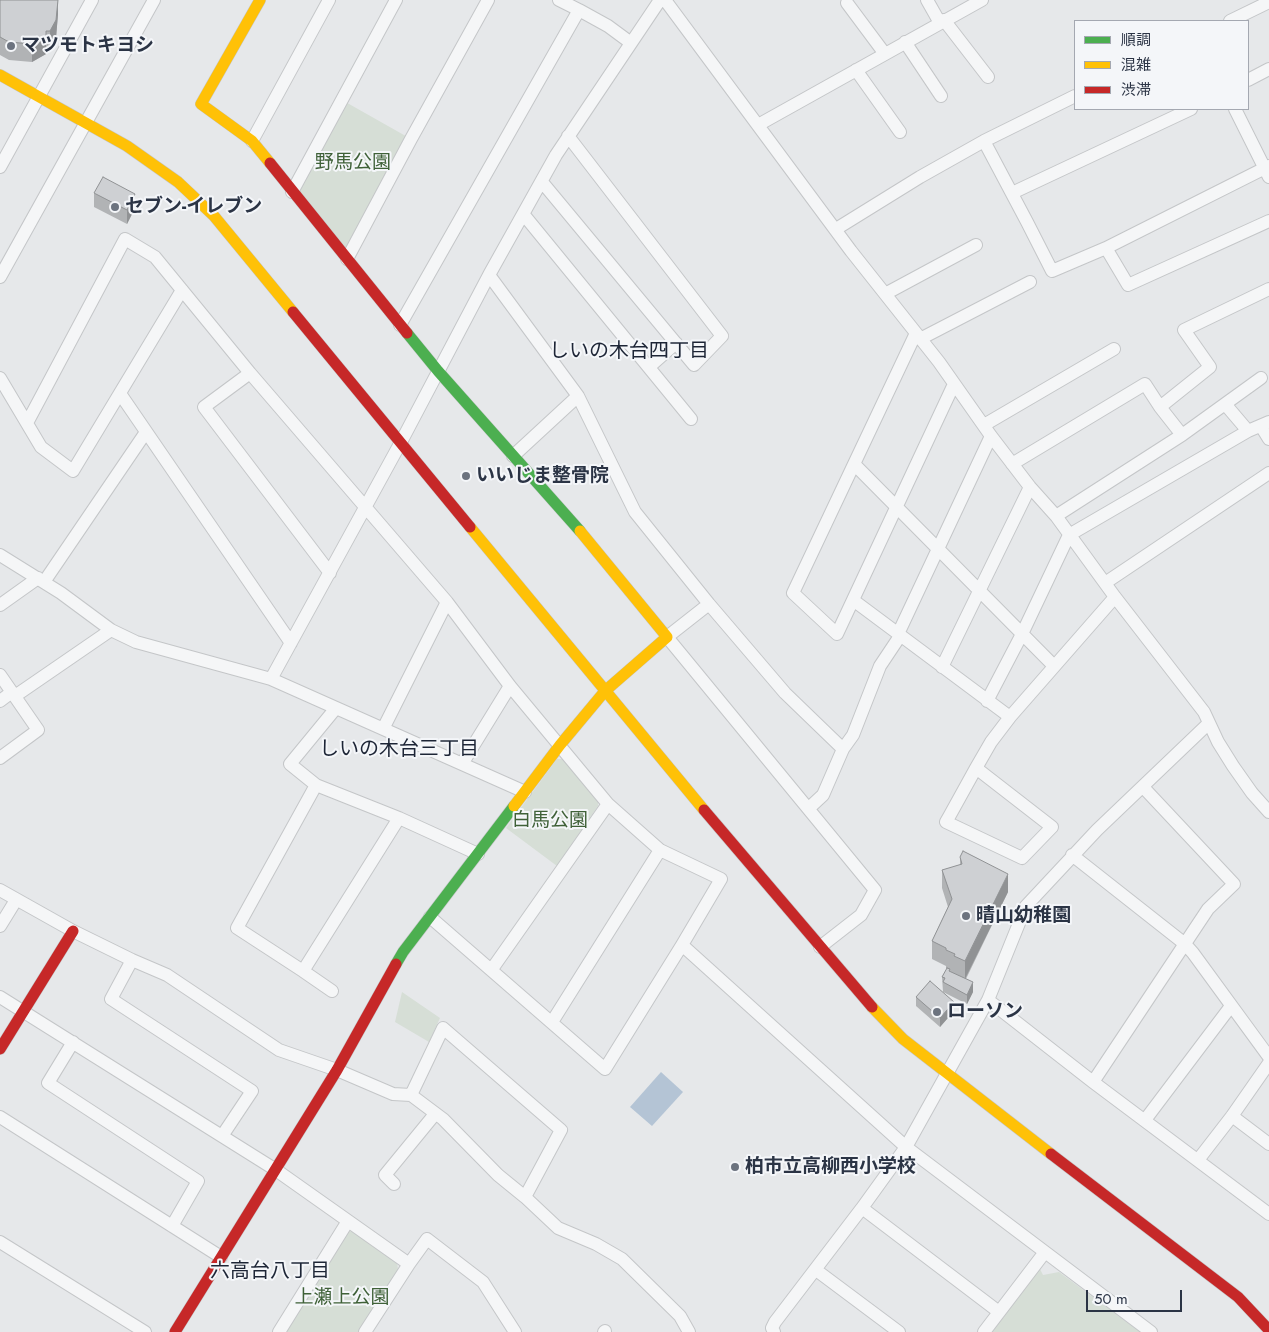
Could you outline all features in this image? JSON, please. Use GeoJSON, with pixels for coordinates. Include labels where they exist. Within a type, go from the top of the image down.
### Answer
{"type":"FeatureCollection","features":[{"type":"Feature","properties":{"kind":"street"},"geometry":{"type":"LineString","coordinates":[[0,167],[92,0]]}},
{"type":"Feature","properties":{"kind":"street"},"geometry":{"type":"LineString","coordinates":[[0,277],[154,0]]}},
{"type":"Feature","properties":{"kind":"street"},"geometry":{"type":"LineString","coordinates":[[260,0],[201,104],[252,142],[438,371],[588,540],[875,890],[861,915],[820,947]]}},
{"type":"Feature","properties":{"kind":"street"},"geometry":{"type":"LineString","coordinates":[[252,142],[329,0]]}},
{"type":"Feature","properties":{"kind":"street"},"geometry":{"type":"LineString","coordinates":[[292,192],[396,0]]}},
{"type":"Feature","properties":{"kind":"street"},"geometry":{"type":"LineString","coordinates":[[347,259],[488,0]]}},
{"type":"Feature","properties":{"kind":"street"},"geometry":{"type":"LineString","coordinates":[[559,0],[608,26],[631,43]]}},
{"type":"Feature","properties":{"kind":"street"},"geometry":{"type":"LineString","coordinates":[[271,679],[402,442],[489,275],[568,136],[660,0]]}},
{"type":"Feature","properties":{"kind":"street"},"geometry":{"type":"LineString","coordinates":[[665,0],[1012,464],[1056,516],[1115,597],[1204,712],[1218,742],[1252,793],[1269,812]]}},
{"type":"Feature","properties":{"kind":"street"},"geometry":{"type":"LineString","coordinates":[[927,0],[942,22],[988,77]]}},
{"type":"Feature","properties":{"kind":"street"},"geometry":{"type":"LineString","coordinates":[[758,125],[982,0]]}},
{"type":"Feature","properties":{"kind":"street"},"geometry":{"type":"LineString","coordinates":[[1232,20],[1269,2]]}},
{"type":"Feature","properties":{"kind":"street"},"geometry":{"type":"LineString","coordinates":[[847,3],[884,54]]}},
{"type":"Feature","properties":{"kind":"street"},"geometry":{"type":"LineString","coordinates":[[400,325],[579,10]]}},
{"type":"Feature","properties":{"kind":"street"},"geometry":{"type":"LineString","coordinates":[[905,42],[941,96]]}},
{"type":"Feature","properties":{"kind":"street"},"geometry":{"type":"LineString","coordinates":[[1249,79],[1269,69]]}},
{"type":"Feature","properties":{"kind":"street"},"geometry":{"type":"LineString","coordinates":[[856,70],[900,132]]}},
{"type":"Feature","properties":{"kind":"street"},"geometry":{"type":"LineString","coordinates":[[0,76],[127,146],[178,182],[214,216],[402,442],[605,691],[873,1009],[903,1039],[946,1074],[1238,1298],[1269,1330]]}},
{"type":"Feature","properties":{"kind":"street"},"geometry":{"type":"LineString","coordinates":[[836,229],[920,177],[984,141],[1074,96]]}},
{"type":"Feature","properties":{"kind":"street"},"geometry":{"type":"LineString","coordinates":[[1012,193],[1189,110]]}},
{"type":"Feature","properties":{"kind":"street"},"geometry":{"type":"LineString","coordinates":[[984,141],[1052,271],[1106,248],[1267,170],[1237,110]]}},
{"type":"Feature","properties":{"kind":"street"},"geometry":{"type":"LineString","coordinates":[[542,182],[694,364],[722,336],[568,136]]}},
{"type":"Feature","properties":{"kind":"street"},"geometry":{"type":"LineString","coordinates":[[524,215],[692,419]]}},
{"type":"Feature","properties":{"kind":"street"},"geometry":{"type":"LineString","coordinates":[[1106,248],[1128,285],[1269,221]]}},
{"type":"Feature","properties":{"kind":"street"},"geometry":{"type":"LineString","coordinates":[[27,423],[126,238],[155,257],[250,373],[447,602],[510,686],[608,804],[660,850],[721,879],[605,1069],[430,917]]}},
{"type":"Feature","properties":{"kind":"street"},"geometry":{"type":"LineString","coordinates":[[885,294],[976,245]]}},
{"type":"Feature","properties":{"kind":"street"},"geometry":{"type":"LineString","coordinates":[[489,275],[578,396],[635,512],[709,604],[784,692],[843,749]]}},
{"type":"Feature","properties":{"kind":"street"},"geometry":{"type":"LineString","coordinates":[[954,384],[837,634],[793,593],[918,336],[1030,282]]}},
{"type":"Feature","properties":{"kind":"street"},"geometry":{"type":"LineString","coordinates":[[1160,407],[1210,367],[1184,330],[1269,289]]}},
{"type":"Feature","properties":{"kind":"street"},"geometry":{"type":"LineString","coordinates":[[0,378],[41,447],[73,471],[121,395],[182,290]]}},
{"type":"Feature","properties":{"kind":"street"},"geometry":{"type":"LineString","coordinates":[[649,367],[676,342]]}},
{"type":"Feature","properties":{"kind":"street"},"geometry":{"type":"LineString","coordinates":[[984,425],[1114,349]]}},
{"type":"Feature","properties":{"kind":"street"},"geometry":{"type":"LineString","coordinates":[[250,373],[204,407],[330,572]]}},
{"type":"Feature","properties":{"kind":"street"},"geometry":{"type":"LineString","coordinates":[[1056,516],[1182,435],[1261,378]]}},
{"type":"Feature","properties":{"kind":"street"},"geometry":{"type":"LineString","coordinates":[[1012,464],[1145,384],[1182,435]]}},
{"type":"Feature","properties":{"kind":"street"},"geometry":{"type":"LineString","coordinates":[[121,395],[291,643]]}},
{"type":"Feature","properties":{"kind":"street"},"geometry":{"type":"LineString","coordinates":[[513,456],[578,396]]}},
{"type":"Feature","properties":{"kind":"street"},"geometry":{"type":"LineString","coordinates":[[1225,404],[1248,431]]}},
{"type":"Feature","properties":{"kind":"street"},"geometry":{"type":"LineString","coordinates":[[987,701],[1022,634],[1069,535],[1248,431],[1265,424],[1269,440]]}},
{"type":"Feature","properties":{"kind":"street"},"geometry":{"type":"LineString","coordinates":[[0,605],[41,580],[146,432]]}},
{"type":"Feature","properties":{"kind":"street"},"geometry":{"type":"LineString","coordinates":[[808,808],[824,795],[843,749],[853,735],[880,666],[899,635],[991,436]]}},
{"type":"Feature","properties":{"kind":"street"},"geometry":{"type":"LineString","coordinates":[[855,465],[1054,666]]}},
{"type":"Feature","properties":{"kind":"street"},"geometry":{"type":"LineString","coordinates":[[1105,583],[1269,473]]}},
{"type":"Feature","properties":{"kind":"street"},"geometry":{"type":"LineString","coordinates":[[942,667],[1030,487]]}},
{"type":"Feature","properties":{"kind":"street"},"geometry":{"type":"LineString","coordinates":[[0,555],[41,580],[111,630],[136,642],[271,679],[525,792]]}},
{"type":"Feature","properties":{"kind":"street"},"geometry":{"type":"LineString","coordinates":[[976,768],[1052,827],[1022,858],[946,822],[976,768],[991,742],[1010,716],[1115,597]]}},
{"type":"Feature","properties":{"kind":"street"},"geometry":{"type":"LineString","coordinates":[[853,600],[987,701],[1010,716]]}},
{"type":"Feature","properties":{"kind":"street"},"geometry":{"type":"LineString","coordinates":[[383,729],[447,602]]}},
{"type":"Feature","properties":{"kind":"street"},"geometry":{"type":"LineString","coordinates":[[175,1332],[337,1070],[403,952],[560,745],[605,691],[709,604]]}},
{"type":"Feature","properties":{"kind":"street"},"geometry":{"type":"LineString","coordinates":[[0,701],[14,694],[111,630]]}},
{"type":"Feature","properties":{"kind":"street"},"geometry":{"type":"LineString","coordinates":[[0,675],[38,730],[0,758]]}},
{"type":"Feature","properties":{"kind":"street"},"geometry":{"type":"LineString","coordinates":[[462,764],[510,686]]}},
{"type":"Feature","properties":{"kind":"street"},"geometry":{"type":"LineString","coordinates":[[336,708],[290,764],[316,785],[399,818],[478,854]]}},
{"type":"Feature","properties":{"kind":"street"},"geometry":{"type":"LineString","coordinates":[[774,1332],[772,1328],[775,1322],[816,1270],[906,1147],[988,1000],[1026,906],[1072,855],[1209,723]]}},
{"type":"Feature","properties":{"kind":"street"},"geometry":{"type":"LineString","coordinates":[[316,785],[237,928],[332,991]]}},
{"type":"Feature","properties":{"kind":"street"},"geometry":{"type":"LineString","coordinates":[[1093,1082],[1208,909],[1234,884],[1143,787]]}},
{"type":"Feature","properties":{"kind":"street"},"geometry":{"type":"LineString","coordinates":[[1252,793],[1269,800]]}},
{"type":"Feature","properties":{"kind":"street"},"geometry":{"type":"LineString","coordinates":[[492,970],[608,804]]}},
{"type":"Feature","properties":{"kind":"street"},"geometry":{"type":"LineString","coordinates":[[303,971],[399,818]]}},
{"type":"Feature","properties":{"kind":"street"},"geometry":{"type":"LineString","coordinates":[[552,1022],[660,850]]}},
{"type":"Feature","properties":{"kind":"street"},"geometry":{"type":"LineString","coordinates":[[1072,855],[1185,944],[1269,1057]]}},
{"type":"Feature","properties":{"kind":"street"},"geometry":{"type":"LineString","coordinates":[[0,890],[73,931],[167,975],[279,1050],[337,1070],[393,1094],[411,1095],[460,1135],[498,1175],[558,1228],[596,1244],[622,1259],[680,1316],[689,1332]]}},
{"type":"Feature","properties":{"kind":"street"},"geometry":{"type":"LineString","coordinates":[[0,926],[16,900]]}},
{"type":"Feature","properties":{"kind":"street"},"geometry":{"type":"LineString","coordinates":[[0,1049],[73,931]]}},
{"type":"Feature","properties":{"kind":"street"},"geometry":{"type":"LineString","coordinates":[[682,944],[906,1147],[1151,1332]]}},
{"type":"Feature","properties":{"kind":"street"},"geometry":{"type":"LineString","coordinates":[[132,960],[111,999],[252,1091],[222,1136]]}},
{"type":"Feature","properties":{"kind":"street"},"geometry":{"type":"LineString","coordinates":[[0,997],[276,1170],[409,1264]]}},
{"type":"Feature","properties":{"kind":"street"},"geometry":{"type":"LineString","coordinates":[[988,1000],[1093,1082],[1269,1214]]}},
{"type":"Feature","properties":{"kind":"street"},"geometry":{"type":"LineString","coordinates":[[1145,1120],[1231,1006]]}},
{"type":"Feature","properties":{"kind":"street"},"geometry":{"type":"LineString","coordinates":[[411,1095],[443,1028],[561,1130],[525,1197]]}},
{"type":"Feature","properties":{"kind":"street"},"geometry":{"type":"LineString","coordinates":[[73,1042],[48,1083],[198,1181],[172,1226]]}},
{"type":"Feature","properties":{"kind":"street"},"geometry":{"type":"LineString","coordinates":[[1198,1160],[1269,1063]]}},
{"type":"Feature","properties":{"kind":"street"},"geometry":{"type":"LineString","coordinates":[[394,1184],[385,1175],[435,1114]]}},
{"type":"Feature","properties":{"kind":"street"},"geometry":{"type":"LineString","coordinates":[[1232,1116],[1269,1144]]}},
{"type":"Feature","properties":{"kind":"street"},"geometry":{"type":"LineString","coordinates":[[0,1117],[221,1257]]}},
{"type":"Feature","properties":{"kind":"street"},"geometry":{"type":"LineString","coordinates":[[862,1208],[999,1312]]}},
{"type":"Feature","properties":{"kind":"street"},"geometry":{"type":"LineString","coordinates":[[278,1332],[348,1221]]}},
{"type":"Feature","properties":{"kind":"street"},"geometry":{"type":"LineString","coordinates":[[366,1332],[409,1264],[428,1239],[483,1282],[514,1332]]}},
{"type":"Feature","properties":{"kind":"street"},"geometry":{"type":"LineString","coordinates":[[0,1242],[145,1332]]}},
{"type":"Feature","properties":{"kind":"street"},"geometry":{"type":"LineString","coordinates":[[984,1332],[1045,1252]]}},
{"type":"Feature","properties":{"kind":"street"},"geometry":{"type":"LineString","coordinates":[[816,1270],[899,1332]]}},
{"type":"Feature","properties":{"kind":"green space","name":"野馬公園"},"geometry":{"type":"Polygon","coordinates":[[[342,100],[411,139],[347,259],[292,192],[342,100]]]}},
{"type":"Feature","properties":{"kind":"green space","name":"白馬公園"},"geometry":{"type":"Polygon","coordinates":[[[557,759],[563,759],[598,799],[598,806],[557,866],[506,828],[557,759]]]}},
{"type":"Feature","properties":{"kind":"green space"},"geometry":{"type":"Polygon","coordinates":[[[402,992],[440,1018],[429,1042],[395,1022],[402,992]]]}},
{"type":"Feature","properties":{"kind":"green space","name":"上瀬上公園"},"geometry":{"type":"Polygon","coordinates":[[[353,1231],[397,1262],[398,1270],[359,1332],[282,1332],[344,1232],[353,1231]]]}},
{"type":"Feature","properties":{"kind":"green space"},"geometry":{"type":"Polygon","coordinates":[[[1040,1269],[1043,1275],[1059,1272],[1140,1332],[992,1332],[1040,1269]]]}},
{"type":"Feature","properties":{"kind":"water"},"geometry":{"type":"Polygon","coordinates":[[[661,1072],[683,1092],[652,1126],[630,1107],[661,1072]]]}},
{"type":"Feature","properties":{"kind":"building"},"geometry":{"type":"Polygon","coordinates":[[[0,0],[58,0],[56,20],[50,31],[46,31],[46,36],[32,44],[9,42],[0,37],[0,0]]]}},
{"type":"Feature","properties":{"kind":"building"},"geometry":{"type":"Polygon","coordinates":[[[103,177],[135,194],[127,210],[94,193],[103,177]]]}},
{"type":"Feature","properties":{"kind":"building"},"geometry":{"type":"Polygon","coordinates":[[[963,851],[1008,874],[965,961],[932,941],[952,899],[942,870],[962,864],[960,857],[963,851]]]}},
{"type":"Feature","properties":{"kind":"building"},"geometry":{"type":"Polygon","coordinates":[[[947,968],[950,969],[949,971],[973,982],[967,995],[943,982],[945,978],[942,977],[947,968]]]}},
{"type":"Feature","properties":{"kind":"building"},"geometry":{"type":"Polygon","coordinates":[[[930,981],[954,1002],[940,1018],[916,997],[930,981]]]}},
{"type":"Feature","properties":{"kind":"traffic: fast"},"geometry":{"type":"LineString","coordinates":[[407,333],[438,371],[580,531]]}},
{"type":"Feature","properties":{"kind":"traffic: fast"},"geometry":{"type":"LineString","coordinates":[[396,964],[403,952],[514,806]]}},
{"type":"Feature","properties":{"kind":"traffic: slow"},"geometry":{"type":"LineString","coordinates":[[260,0],[201,104],[252,141],[270,163]]}},
{"type":"Feature","properties":{"kind":"traffic: slow"},"geometry":{"type":"LineString","coordinates":[[0,75],[127,146],[178,182],[214,216],[293,312]]}},
{"type":"Feature","properties":{"kind":"traffic: slow"},"geometry":{"type":"LineString","coordinates":[[470,527],[704,810]]}},
{"type":"Feature","properties":{"kind":"traffic: slow"},"geometry":{"type":"LineString","coordinates":[[514,806],[560,745],[605,691],[667,637],[580,531]]}},
{"type":"Feature","properties":{"kind":"traffic: slow"},"geometry":{"type":"LineString","coordinates":[[872,1007],[903,1039],[1051,1154]]}},
{"type":"Feature","properties":{"kind":"traffic: jam"},"geometry":{"type":"LineString","coordinates":[[270,163],[407,333]]}},
{"type":"Feature","properties":{"kind":"traffic: jam"},"geometry":{"type":"LineString","coordinates":[[293,312],[470,527]]}},
{"type":"Feature","properties":{"kind":"traffic: jam"},"geometry":{"type":"LineString","coordinates":[[704,810],[872,1007]]}},
{"type":"Feature","properties":{"kind":"traffic: jam"},"geometry":{"type":"LineString","coordinates":[[0,1049],[73,931]]}},
{"type":"Feature","properties":{"kind":"traffic: jam"},"geometry":{"type":"LineString","coordinates":[[175,1332],[337,1070],[396,964]]}},
{"type":"Feature","properties":{"kind":"traffic: jam"},"geometry":{"type":"LineString","coordinates":[[1051,1154],[1238,1297],[1269,1330]]}},
{"type":"Feature","properties":{"kind":"place","name":"マツモトキヨシ"},"geometry":{"type":"Point","coordinates":[11,46]}},
{"type":"Feature","properties":{"kind":"place","name":"セブン-イレブン"},"geometry":{"type":"Point","coordinates":[115,207]}},
{"type":"Feature","properties":{"kind":"place","name":"いいじま整骨院"},"geometry":{"type":"Point","coordinates":[466,476]}},
{"type":"Feature","properties":{"kind":"place","name":"晴山幼稚園"},"geometry":{"type":"Point","coordinates":[966,916]}},
{"type":"Feature","properties":{"kind":"place","name":"ローソン"},"geometry":{"type":"Point","coordinates":[937,1012]}},
{"type":"Feature","properties":{"kind":"place","name":"柏市立高柳西小学校"},"geometry":{"type":"Point","coordinates":[735,1167]}},
{"type":"Feature","properties":{"kind":"district","name":"しいの木台四丁目"},"geometry":{"type":"Point","coordinates":[629,352]}},
{"type":"Feature","properties":{"kind":"district","name":"しいの木台三丁目"},"geometry":{"type":"Point","coordinates":[399,750]}},
{"type":"Feature","properties":{"kind":"district","name":"六高台八丁目"},"geometry":{"type":"Point","coordinates":[270,1272]}}]}
